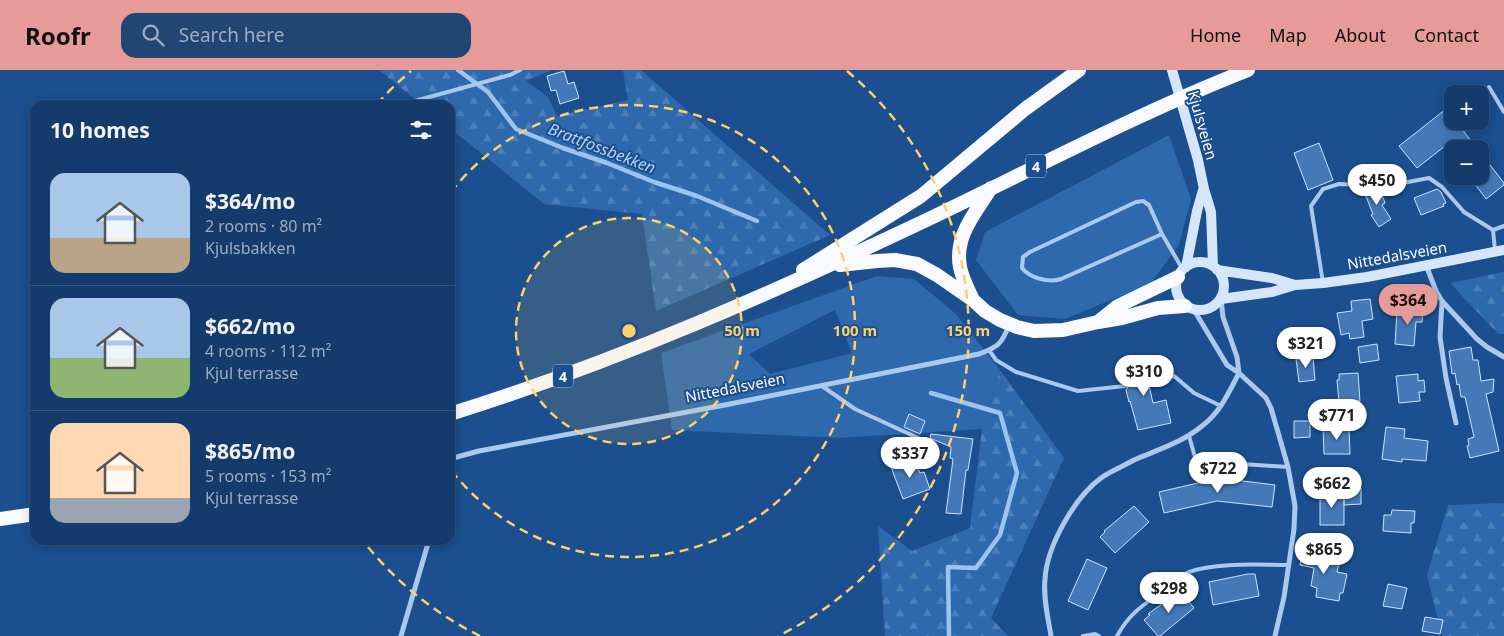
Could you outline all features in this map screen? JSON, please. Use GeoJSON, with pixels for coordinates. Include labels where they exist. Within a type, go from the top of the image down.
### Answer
{"type":"FeatureCollection","features":[{"type":"Feature","properties":{"kind":"highway","name":"4"},"geometry":{"type":"LineString","coordinates":[[763,296],[921,196],[1025,109],[1079,70]]}},
{"type":"Feature","properties":{"kind":"highway","name":"4"},"geometry":{"type":"LineString","coordinates":[[455,412],[631,351],[763,296],[1170,102],[1248,70]]}},
{"type":"Feature","properties":{"kind":"highway","name":"4"},"geometry":{"type":"LineString","coordinates":[[973,300],[960,268],[959,246],[967,224],[992,187]]}},
{"type":"Feature","properties":{"kind":"highway","name":"4"},"geometry":{"type":"LineString","coordinates":[[827,267],[877,261],[895,260],[907,262],[927,269],[973,300],[992,316],[1025,329],[1049,331],[1122,318],[1158,308],[1190,308]]}},
{"type":"Feature","properties":{"kind":"highway","name":"4"},"geometry":{"type":"LineString","coordinates":[[1098,322],[1118,306],[1182,271]]}},
{"type":"Feature","properties":{"kind":"highway"},"geometry":{"type":"LineString","coordinates":[[0,519],[30,515]]}},
{"type":"Feature","properties":{"kind":"main road","name":"Kjulsveien"},"geometry":{"type":"LineString","coordinates":[[1172,70],[1194,143],[1210,212],[1215,268]]}},
{"type":"Feature","properties":{"kind":"main road","name":"Kjulsveien"},"geometry":{"type":"LineString","coordinates":[[1182,271],[1204,189]]}},
{"type":"Feature","properties":{"kind":"main road","name":"Nittedalsveien"},"geometry":{"type":"LineString","coordinates":[[1220,298],[1272,292],[1296,285],[1367,277],[1499,251]]}},
{"type":"Feature","properties":{"kind":"main road"},"geometry":{"type":"LineString","coordinates":[[1202,262],[1215,268],[1223,280],[1223,293],[1214,306],[1208,309],[1190,308],[1180,300],[1176,293],[1176,284],[1182,271],[1196,263],[1202,262]]}},
{"type":"Feature","properties":{"kind":"main road","name":"Nittedalsveien"},"geometry":{"type":"LineString","coordinates":[[1215,268],[1272,278],[1296,285]]}},
{"type":"Feature","properties":{"kind":"street"},"geometry":{"type":"LineString","coordinates":[[1426,265],[1442,301],[1477,339],[1504,357]]}},
{"type":"Feature","properties":{"kind":"street"},"geometry":{"type":"LineString","coordinates":[[1051,636],[1045,603],[1047,562],[1065,520],[1084,494],[1102,478],[1189,436],[1204,425],[1221,406],[1239,373],[1237,357],[1223,317],[1220,298]]}},
{"type":"Feature","properties":{"kind":"street"},"geometry":{"type":"LineString","coordinates":[[1442,301],[1440,337],[1446,378],[1456,423]]}},
{"type":"Feature","properties":{"kind":"street"},"geometry":{"type":"LineString","coordinates":[[1190,308],[1227,364],[1261,392],[1268,402],[1288,467],[1295,506],[1294,530],[1276,636]]}},
{"type":"Feature","properties":{"kind":"street"},"geometry":{"type":"LineString","coordinates":[[989,350],[999,344],[1004,338],[1009,324]]}},
{"type":"Feature","properties":{"kind":"street","name":"Nittedalsveien"},"geometry":{"type":"LineString","coordinates":[[455,457],[479,451],[822,386],[989,350]]}},
{"type":"Feature","properties":{"kind":"street"},"geometry":{"type":"LineString","coordinates":[[400,636],[427,545]]}},
{"type":"Feature","properties":{"kind":"lane"},"geometry":{"type":"LineString","coordinates":[[418,100],[510,75],[520,70]]}},
{"type":"Feature","properties":{"kind":"lane"},"geometry":{"type":"LineString","coordinates":[[1489,89],[1504,112]]}},
{"type":"Feature","properties":{"kind":"lane"},"geometry":{"type":"LineString","coordinates":[[1323,283],[1310,206],[1323,189],[1339,184],[1387,186],[1429,178],[1442,187],[1464,212],[1493,230],[1499,251]]}},
{"type":"Feature","properties":{"kind":"lane"},"geometry":{"type":"LineString","coordinates":[[1162,234],[1054,281],[1032,276],[1022,268],[1024,257],[1030,252],[1136,202],[1143,201],[1149,205],[1182,271]]}},
{"type":"Feature","properties":{"kind":"lane"},"geometry":{"type":"LineString","coordinates":[[1493,230],[1504,226]]}},
{"type":"Feature","properties":{"kind":"lane"},"geometry":{"type":"LineString","coordinates":[[989,350],[996,360],[1016,372],[1078,391],[1125,386]]}},
{"type":"Feature","properties":{"kind":"lane"},"geometry":{"type":"LineString","coordinates":[[1149,381],[1174,376],[1194,393],[1221,406]]}},
{"type":"Feature","properties":{"kind":"lane"},"geometry":{"type":"LineString","coordinates":[[822,386],[855,409],[929,443]]}},
{"type":"Feature","properties":{"kind":"lane"},"geometry":{"type":"LineString","coordinates":[[1189,436],[1195,457],[1226,464],[1288,467]]}},
{"type":"Feature","properties":{"kind":"lane"},"geometry":{"type":"LineString","coordinates":[[1117,636],[1129,617],[1188,572],[1233,565],[1289,566]]}},
{"type":"Feature","properties":{"kind":"lane"},"geometry":{"type":"LineString","coordinates":[[1083,636],[1094,634],[1099,636]]}},
{"type":"Feature","properties":{"kind":"green space"},"geometry":{"type":"Polygon","coordinates":[[[379,70],[552,70],[526,81],[548,97],[557,116],[628,100],[623,70],[641,70],[830,235],[656,311],[642,214],[544,204],[455,132],[455,100],[416,100],[379,70]]]}},
{"type":"Feature","properties":{"kind":"green space"},"geometry":{"type":"Polygon","coordinates":[[[1169,135],[1191,199],[1179,245],[1150,284],[1065,319],[1018,315],[976,260],[985,232],[1169,135]]]}},
{"type":"Feature","properties":{"kind":"green space"},"geometry":{"type":"Polygon","coordinates":[[[1504,272],[1504,334],[1498,334],[1450,283],[1504,272]]]}},
{"type":"Feature","properties":{"kind":"green space"},"geometry":{"type":"Polygon","coordinates":[[[877,276],[914,279],[956,314],[1000,370],[982,429],[839,438],[672,430],[661,353],[877,276]],[[835,310],[749,354],[770,374],[852,353],[835,310]]]}},
{"type":"Feature","properties":{"kind":"green space"},"geometry":{"type":"Polygon","coordinates":[[[1000,370],[1064,458],[991,618],[1008,636],[885,636],[878,526],[912,551],[970,528],[982,429],[1000,370]]]}},
{"type":"Feature","properties":{"kind":"green space"},"geometry":{"type":"Polygon","coordinates":[[[1504,503],[1504,636],[1442,636],[1427,575],[1448,505],[1504,503]]]}},
{"type":"Feature","properties":{"kind":"building"},"geometry":{"type":"Polygon","coordinates":[[[564,71],[568,84],[574,82],[579,98],[560,104],[556,90],[551,91],[547,76],[564,71]]]}},
{"type":"Feature","properties":{"kind":"building"},"geometry":{"type":"Polygon","coordinates":[[[1444,111],[1444,130],[1463,130],[1470,140],[1444,140],[1444,147],[1417,168],[1399,146],[1444,111]]]}},
{"type":"Feature","properties":{"kind":"building"},"geometry":{"type":"Polygon","coordinates":[[[1319,143],[1333,180],[1308,190],[1294,153],[1319,143]]]}},
{"type":"Feature","properties":{"kind":"building"},"geometry":{"type":"Polygon","coordinates":[[[1489,164],[1504,185],[1486,199],[1476,185],[1489,185],[1489,164]]]}},
{"type":"Feature","properties":{"kind":"building"},"geometry":{"type":"Polygon","coordinates":[[[1363,189],[1372,189],[1373,191],[1380,189],[1385,203],[1382,205],[1391,219],[1379,227],[1371,215],[1373,214],[1363,189]]]}},
{"type":"Feature","properties":{"kind":"building"},"geometry":{"type":"Polygon","coordinates":[[[1437,189],[1441,192],[1446,203],[1443,204],[1444,206],[1421,215],[1414,198],[1437,189]]]}},
{"type":"Feature","properties":{"kind":"building"},"geometry":{"type":"Polygon","coordinates":[[[1370,299],[1373,319],[1362,321],[1364,337],[1350,339],[1349,333],[1341,335],[1337,313],[1352,311],[1351,301],[1370,299]]]}},
{"type":"Feature","properties":{"kind":"building"},"geometry":{"type":"Polygon","coordinates":[[[1409,308],[1423,309],[1422,322],[1416,322],[1414,346],[1395,344],[1397,312],[1409,313],[1409,308]]]}},
{"type":"Feature","properties":{"kind":"building"},"geometry":{"type":"Polygon","coordinates":[[[1377,344],[1379,360],[1360,363],[1358,347],[1377,344]]]}},
{"type":"Feature","properties":{"kind":"building"},"geometry":{"type":"Polygon","coordinates":[[[1471,347],[1473,360],[1478,360],[1481,381],[1494,379],[1493,392],[1486,394],[1499,451],[1470,458],[1467,446],[1469,445],[1468,439],[1474,437],[1465,397],[1461,397],[1455,373],[1452,374],[1449,351],[1471,347]]]}},
{"type":"Feature","properties":{"kind":"building"},"geometry":{"type":"Polygon","coordinates":[[[1313,357],[1315,380],[1299,382],[1296,359],[1313,357]]]}},
{"type":"Feature","properties":{"kind":"building"},"geometry":{"type":"Polygon","coordinates":[[[1144,359],[1148,377],[1145,382],[1149,385],[1153,403],[1166,400],[1171,423],[1138,430],[1126,390],[1129,385],[1125,382],[1121,364],[1144,359]]]}},
{"type":"Feature","properties":{"kind":"building"},"geometry":{"type":"Polygon","coordinates":[[[1358,373],[1360,401],[1339,402],[1337,380],[1339,380],[1339,374],[1358,373]]]}},
{"type":"Feature","properties":{"kind":"building"},"geometry":{"type":"Polygon","coordinates":[[[1418,374],[1418,381],[1424,380],[1425,392],[1419,392],[1420,401],[1399,403],[1396,376],[1418,374]]]}},
{"type":"Feature","properties":{"kind":"building"},"geometry":{"type":"Polygon","coordinates":[[[909,414],[925,421],[920,434],[904,427],[909,414]]]}},
{"type":"Feature","properties":{"kind":"building"},"geometry":{"type":"Polygon","coordinates":[[[1294,421],[1310,421],[1310,437],[1294,438],[1294,421]]]}},
{"type":"Feature","properties":{"kind":"building"},"geometry":{"type":"Polygon","coordinates":[[[1349,427],[1350,454],[1324,454],[1323,428],[1349,427]]]}},
{"type":"Feature","properties":{"kind":"building"},"geometry":{"type":"Polygon","coordinates":[[[1386,427],[1405,429],[1404,438],[1428,441],[1426,461],[1402,459],[1402,462],[1382,459],[1386,427]]]}},
{"type":"Feature","properties":{"kind":"building"},"geometry":{"type":"Polygon","coordinates":[[[931,434],[973,439],[968,470],[966,470],[961,514],[946,513],[953,459],[950,458],[951,447],[930,438],[931,434]]]}},
{"type":"Feature","properties":{"kind":"building"},"geometry":{"type":"Polygon","coordinates":[[[914,458],[920,473],[924,472],[930,489],[903,499],[891,467],[914,458]]]}},
{"type":"Feature","properties":{"kind":"building"},"geometry":{"type":"Polygon","coordinates":[[[1228,476],[1227,479],[1275,485],[1272,507],[1217,501],[1164,513],[1159,492],[1228,476]]]}},
{"type":"Feature","properties":{"kind":"building"},"geometry":{"type":"Polygon","coordinates":[[[1344,488],[1361,488],[1361,504],[1344,505],[1344,488]]]}},
{"type":"Feature","properties":{"kind":"building"},"geometry":{"type":"Polygon","coordinates":[[[1320,494],[1344,494],[1344,525],[1320,525],[1320,494]]]}},
{"type":"Feature","properties":{"kind":"building"},"geometry":{"type":"Polygon","coordinates":[[[1134,506],[1149,522],[1115,553],[1100,537],[1104,531],[1134,506]]]}},
{"type":"Feature","properties":{"kind":"building"},"geometry":{"type":"Polygon","coordinates":[[[1392,510],[1415,511],[1414,523],[1411,523],[1411,533],[1383,531],[1384,515],[1391,515],[1392,510]]]}},
{"type":"Feature","properties":{"kind":"building"},"geometry":{"type":"Polygon","coordinates":[[[1303,546],[1319,548],[1317,559],[1339,563],[1337,572],[1347,574],[1343,593],[1340,593],[1339,601],[1316,597],[1317,588],[1311,586],[1314,568],[1300,565],[1303,546]]]}},
{"type":"Feature","properties":{"kind":"building"},"geometry":{"type":"Polygon","coordinates":[[[1087,559],[1107,568],[1088,610],[1068,601],[1087,559]]]}},
{"type":"Feature","properties":{"kind":"building"},"geometry":{"type":"Polygon","coordinates":[[[1255,574],[1259,596],[1213,605],[1209,582],[1255,574]]]}},
{"type":"Feature","properties":{"kind":"building"},"geometry":{"type":"Polygon","coordinates":[[[1388,584],[1407,588],[1402,609],[1383,606],[1388,584]]]}},
{"type":"Feature","properties":{"kind":"building"},"geometry":{"type":"Polygon","coordinates":[[[1180,591],[1194,608],[1158,636],[1144,620],[1150,615],[1148,614],[1180,591]]]}},
{"type":"Feature","properties":{"kind":"building"},"geometry":{"type":"Polygon","coordinates":[[[1425,617],[1443,620],[1440,634],[1422,631],[1425,617]]]}},
{"type":"Feature","properties":{"kind":"waterway","name":"Brattfossbekken"},"geometry":{"type":"LineString","coordinates":[[458,70],[488,92],[516,129],[654,182],[697,196],[757,221]]}},
{"type":"Feature","properties":{"kind":"waterway","name":"Brattfossbekken"},"geometry":{"type":"LineString","coordinates":[[931,393],[1000,413],[1017,473],[1000,535],[976,568],[948,567],[949,636]]}}]}
